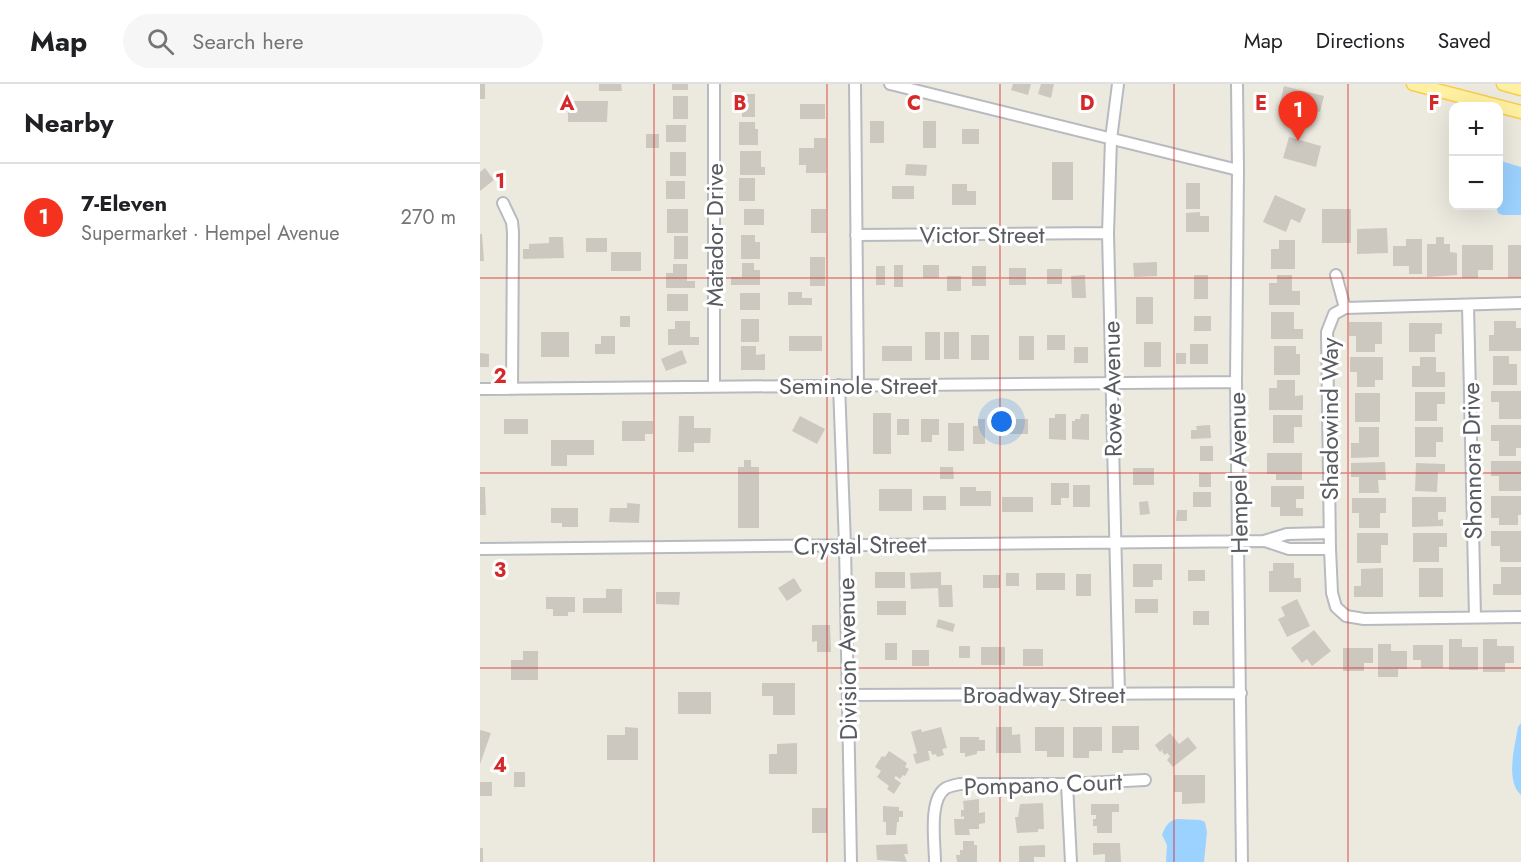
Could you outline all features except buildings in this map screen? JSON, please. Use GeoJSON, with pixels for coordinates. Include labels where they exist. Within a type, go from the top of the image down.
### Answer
{"type":"FeatureCollection","features":[{"type":"Feature","properties":{"kind":"main road"},"geometry":{"type":"LineString","coordinates":[[1413,84],[1521,112]]}},
{"type":"Feature","properties":{"kind":"main road"},"geometry":{"type":"LineString","coordinates":[[1503,84],[1521,89]]}},
{"type":"Feature","properties":{"kind":"street","name":"Matador Drive"},"geometry":{"type":"LineString","coordinates":[[714,84],[714,386]]}},
{"type":"Feature","properties":{"kind":"street"},"geometry":{"type":"LineString","coordinates":[[855,84],[858,385]]}},
{"type":"Feature","properties":{"kind":"street"},"geometry":{"type":"LineString","coordinates":[[890,84],[1238,170]]}},
{"type":"Feature","properties":{"kind":"street","name":"Rowe Avenue"},"geometry":{"type":"LineString","coordinates":[[1118,84],[1111,139],[1108,233],[1119,694]]}},
{"type":"Feature","properties":{"kind":"street","name":"Hempel Avenue"},"geometry":{"type":"LineString","coordinates":[[1237,84],[1236,382],[1242,862]]}},
{"type":"Feature","properties":{"kind":"street"},"geometry":{"type":"LineString","coordinates":[[503,203],[512,222],[513,232],[512,389]]}},
{"type":"Feature","properties":{"kind":"street","name":"Victor Street"},"geometry":{"type":"LineString","coordinates":[[856,235],[1108,233]]}},
{"type":"Feature","properties":{"kind":"street"},"geometry":{"type":"LineString","coordinates":[[1336,275],[1345,308]]}},
{"type":"Feature","properties":{"kind":"street","name":"Shadowind Way"},"geometry":{"type":"LineString","coordinates":[[1521,303],[1345,308],[1334,314],[1327,332],[1329,549],[1332,593],[1336,607],[1346,616],[1364,619],[1521,617]]}},
{"type":"Feature","properties":{"kind":"street","name":"Shonnora Drive"},"geometry":{"type":"LineString","coordinates":[[1468,305],[1475,617]]}},
{"type":"Feature","properties":{"kind":"street","name":"Seminole Street"},"geometry":{"type":"LineString","coordinates":[[480,389],[1236,382]]}},
{"type":"Feature","properties":{"kind":"street","name":"Division Avenue"},"geometry":{"type":"LineString","coordinates":[[839,385],[845,545],[851,862]]}},
{"type":"Feature","properties":{"kind":"street","name":"Shadowind Way"},"geometry":{"type":"LineString","coordinates":[[1239,541],[1264,541],[1287,534],[1329,533]]}},
{"type":"Feature","properties":{"kind":"street","name":"Crystal Street"},"geometry":{"type":"LineString","coordinates":[[480,549],[1239,541]]}},
{"type":"Feature","properties":{"kind":"street","name":"Shadowind Way"},"geometry":{"type":"LineString","coordinates":[[1264,541],[1289,549],[1329,549]]}},
{"type":"Feature","properties":{"kind":"street","name":"Broadway Street"},"geometry":{"type":"LineString","coordinates":[[848,695],[1241,693]]}},
{"type":"Feature","properties":{"kind":"street","name":"Pompano Court"},"geometry":{"type":"LineString","coordinates":[[935,862],[934,811],[936,800],[944,789],[960,784],[1067,784],[1145,780]]}},
{"type":"Feature","properties":{"kind":"street"},"geometry":{"type":"LineString","coordinates":[[1067,784],[1071,862]]}},
{"type":"Feature","properties":{"kind":"water"},"geometry":{"type":"Polygon","coordinates":[[[1503,162],[1521,167],[1521,215],[1498,213],[1497,210],[1503,210],[1503,162]]]}},
{"type":"Feature","properties":{"kind":"water"},"geometry":{"type":"Polygon","coordinates":[[[1521,723],[1521,795],[1513,781],[1512,763],[1518,727],[1521,723]]]}},
{"type":"Feature","properties":{"kind":"water"},"geometry":{"type":"Polygon","coordinates":[[[1177,819],[1205,822],[1207,832],[1204,862],[1166,862],[1167,845],[1162,835],[1167,825],[1177,819]]]}},
{"type":"Feature","properties":{"kind":"place","name":"7-Eleven"},"geometry":{"type":"Point","coordinates":[1298,141]}}]}
